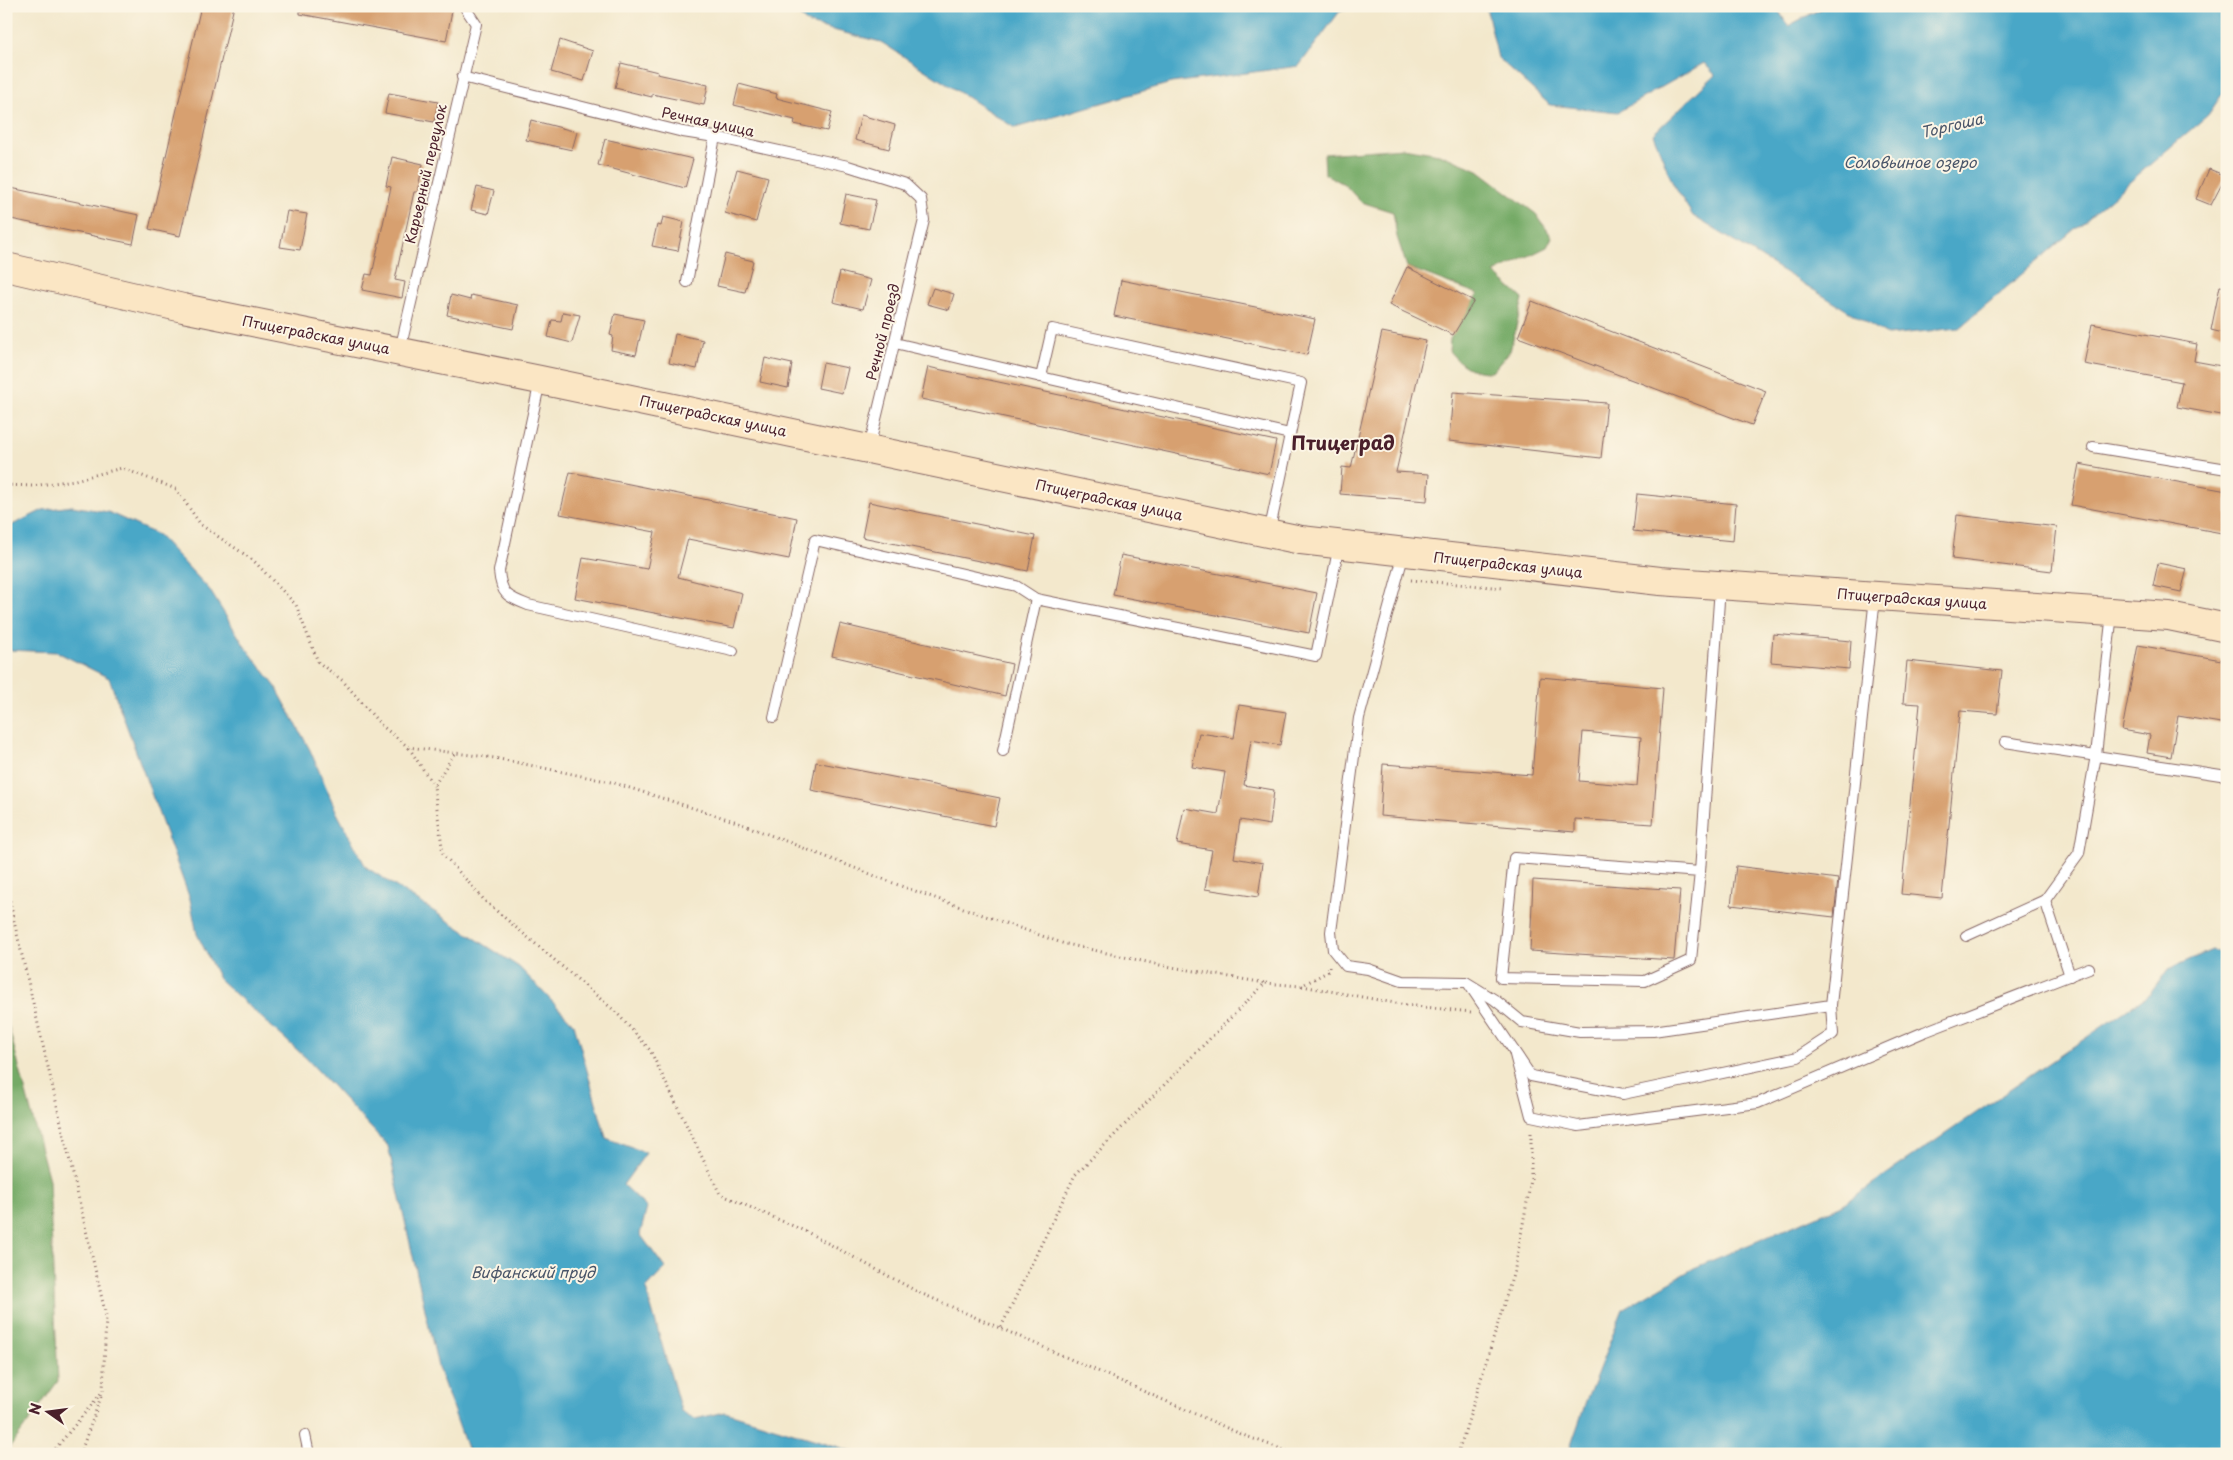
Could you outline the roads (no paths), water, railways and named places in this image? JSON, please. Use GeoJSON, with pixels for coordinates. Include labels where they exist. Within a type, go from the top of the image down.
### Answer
{"type":"FeatureCollection","features":[{"type":"Feature","properties":{"kind":"street","name":"Птицеградская улица"},"geometry":{"type":"LineString","coordinates":[[6,267],[184,308],[540,380],[1268,534],[1340,545],[1588,574],[1720,586],[2169,616],[2227,628]]}},
{"type":"Feature","properties":{"kind":"lane","name":"Карьерный переулок"},"geometry":{"type":"LineString","coordinates":[[399,351],[476,24],[464,6]]}},
{"type":"Feature","properties":{"kind":"lane","name":"Речная улица"},"geometry":{"type":"LineString","coordinates":[[462,77],[683,132],[715,137],[848,166],[905,184],[922,199],[924,220]]}},
{"type":"Feature","properties":{"kind":"lane"},"geometry":{"type":"LineString","coordinates":[[687,282],[715,137]]}},
{"type":"Feature","properties":{"kind":"lane","name":"Речной проезд"},"geometry":{"type":"LineString","coordinates":[[869,449],[924,220]]}},
{"type":"Feature","properties":{"kind":"lane"},"geometry":{"type":"LineString","coordinates":[[1041,377],[1052,329],[1301,383],[1268,534]]}},
{"type":"Feature","properties":{"kind":"lane"},"geometry":{"type":"LineString","coordinates":[[895,343],[1290,434]]}},
{"type":"Feature","properties":{"kind":"lane"},"geometry":{"type":"LineString","coordinates":[[540,380],[499,571],[501,587],[510,598],[528,605],[733,651]]}},
{"type":"Feature","properties":{"kind":"lane"},"geometry":{"type":"LineString","coordinates":[[2093,447],[2227,469]]}},
{"type":"Feature","properties":{"kind":"lane"},"geometry":{"type":"LineString","coordinates":[[774,717],[815,540],[1016,586],[1036,599],[1316,656],[1340,545]]}},
{"type":"Feature","properties":{"kind":"lane"},"geometry":{"type":"LineString","coordinates":[[1404,553],[1359,718],[1331,932],[1332,950],[1346,966],[1368,969],[1402,981],[1466,982],[1495,1000],[1522,1022],[1580,1032],[1653,1031],[1832,1005]]}},
{"type":"Feature","properties":{"kind":"lane"},"geometry":{"type":"LineString","coordinates":[[1700,872],[1514,858],[1501,978],[1645,980],[1691,960],[1700,872],[1720,586]]}},
{"type":"Feature","properties":{"kind":"lane"},"geometry":{"type":"LineString","coordinates":[[1466,982],[1531,1076],[1623,1094],[1798,1056],[1833,1034],[1832,1005],[1875,596]]}},
{"type":"Feature","properties":{"kind":"lane"},"geometry":{"type":"LineString","coordinates":[[1003,751],[1036,599]]}},
{"type":"Feature","properties":{"kind":"lane"},"geometry":{"type":"LineString","coordinates":[[1966,936],[2045,900],[2079,853],[2096,755],[2112,612]]}},
{"type":"Feature","properties":{"kind":"lane"},"geometry":{"type":"LineString","coordinates":[[2005,742],[2227,776]]}},
{"type":"Feature","properties":{"kind":"lane"},"geometry":{"type":"LineString","coordinates":[[2045,900],[2070,976]]}},
{"type":"Feature","properties":{"kind":"lane"},"geometry":{"type":"LineString","coordinates":[[1514,1051],[1531,1116],[1578,1126],[1758,1103],[1924,1032],[2089,968]]}},
{"type":"Feature","properties":{"kind":"lane"},"geometry":{"type":"LineString","coordinates":[[305,1435],[309,1454]]}},
{"type":"Feature","properties":{"kind":"water"},"geometry":{"type":"Polygon","coordinates":[[[788,6],[1354,6],[1340,11],[1299,66],[1171,83],[1015,128],[881,42],[809,24],[788,6]]]}},
{"type":"Feature","properties":{"kind":"water","name":"Соловьиное озеро"},"geometry":{"type":"Polygon","coordinates":[[[1486,6],[1776,6],[1788,26],[1826,6],[2227,6],[2227,87],[2208,115],[1959,328],[1887,335],[1693,216],[1673,184],[1653,134],[1715,75],[1704,63],[1618,112],[1550,105],[1498,58],[1486,6]]]}},
{"type":"Feature","properties":{"kind":"water","name":"Вифанский пруд"},"geometry":{"type":"Polygon","coordinates":[[[72,506],[108,512],[158,535],[209,589],[244,645],[276,687],[310,750],[337,813],[366,867],[519,967],[574,1024],[606,1138],[646,1153],[623,1185],[647,1208],[640,1234],[665,1268],[646,1289],[681,1411],[695,1419],[725,1412],[862,1454],[469,1454],[438,1367],[388,1146],[306,1058],[219,979],[197,934],[190,899],[109,678],[57,652],[6,650],[6,528],[43,510],[72,506]]]}},
{"type":"Feature","properties":{"kind":"water"},"geometry":{"type":"Polygon","coordinates":[[[2212,950],[2227,953],[2227,1454],[1568,1454],[1587,1399],[1623,1309],[1694,1268],[1840,1206],[2150,994],[2168,969],[2212,950]]]}},
{"type":"Feature","properties":{"kind":"district","name":"Птицеград"},"geometry":{"type":"Point","coordinates":[1343,443]}},
{"type":"Feature","properties":{"kind":"water label","name":"Торгоша"},"geometry":{"type":"Point","coordinates":[1952,126]}}]}
